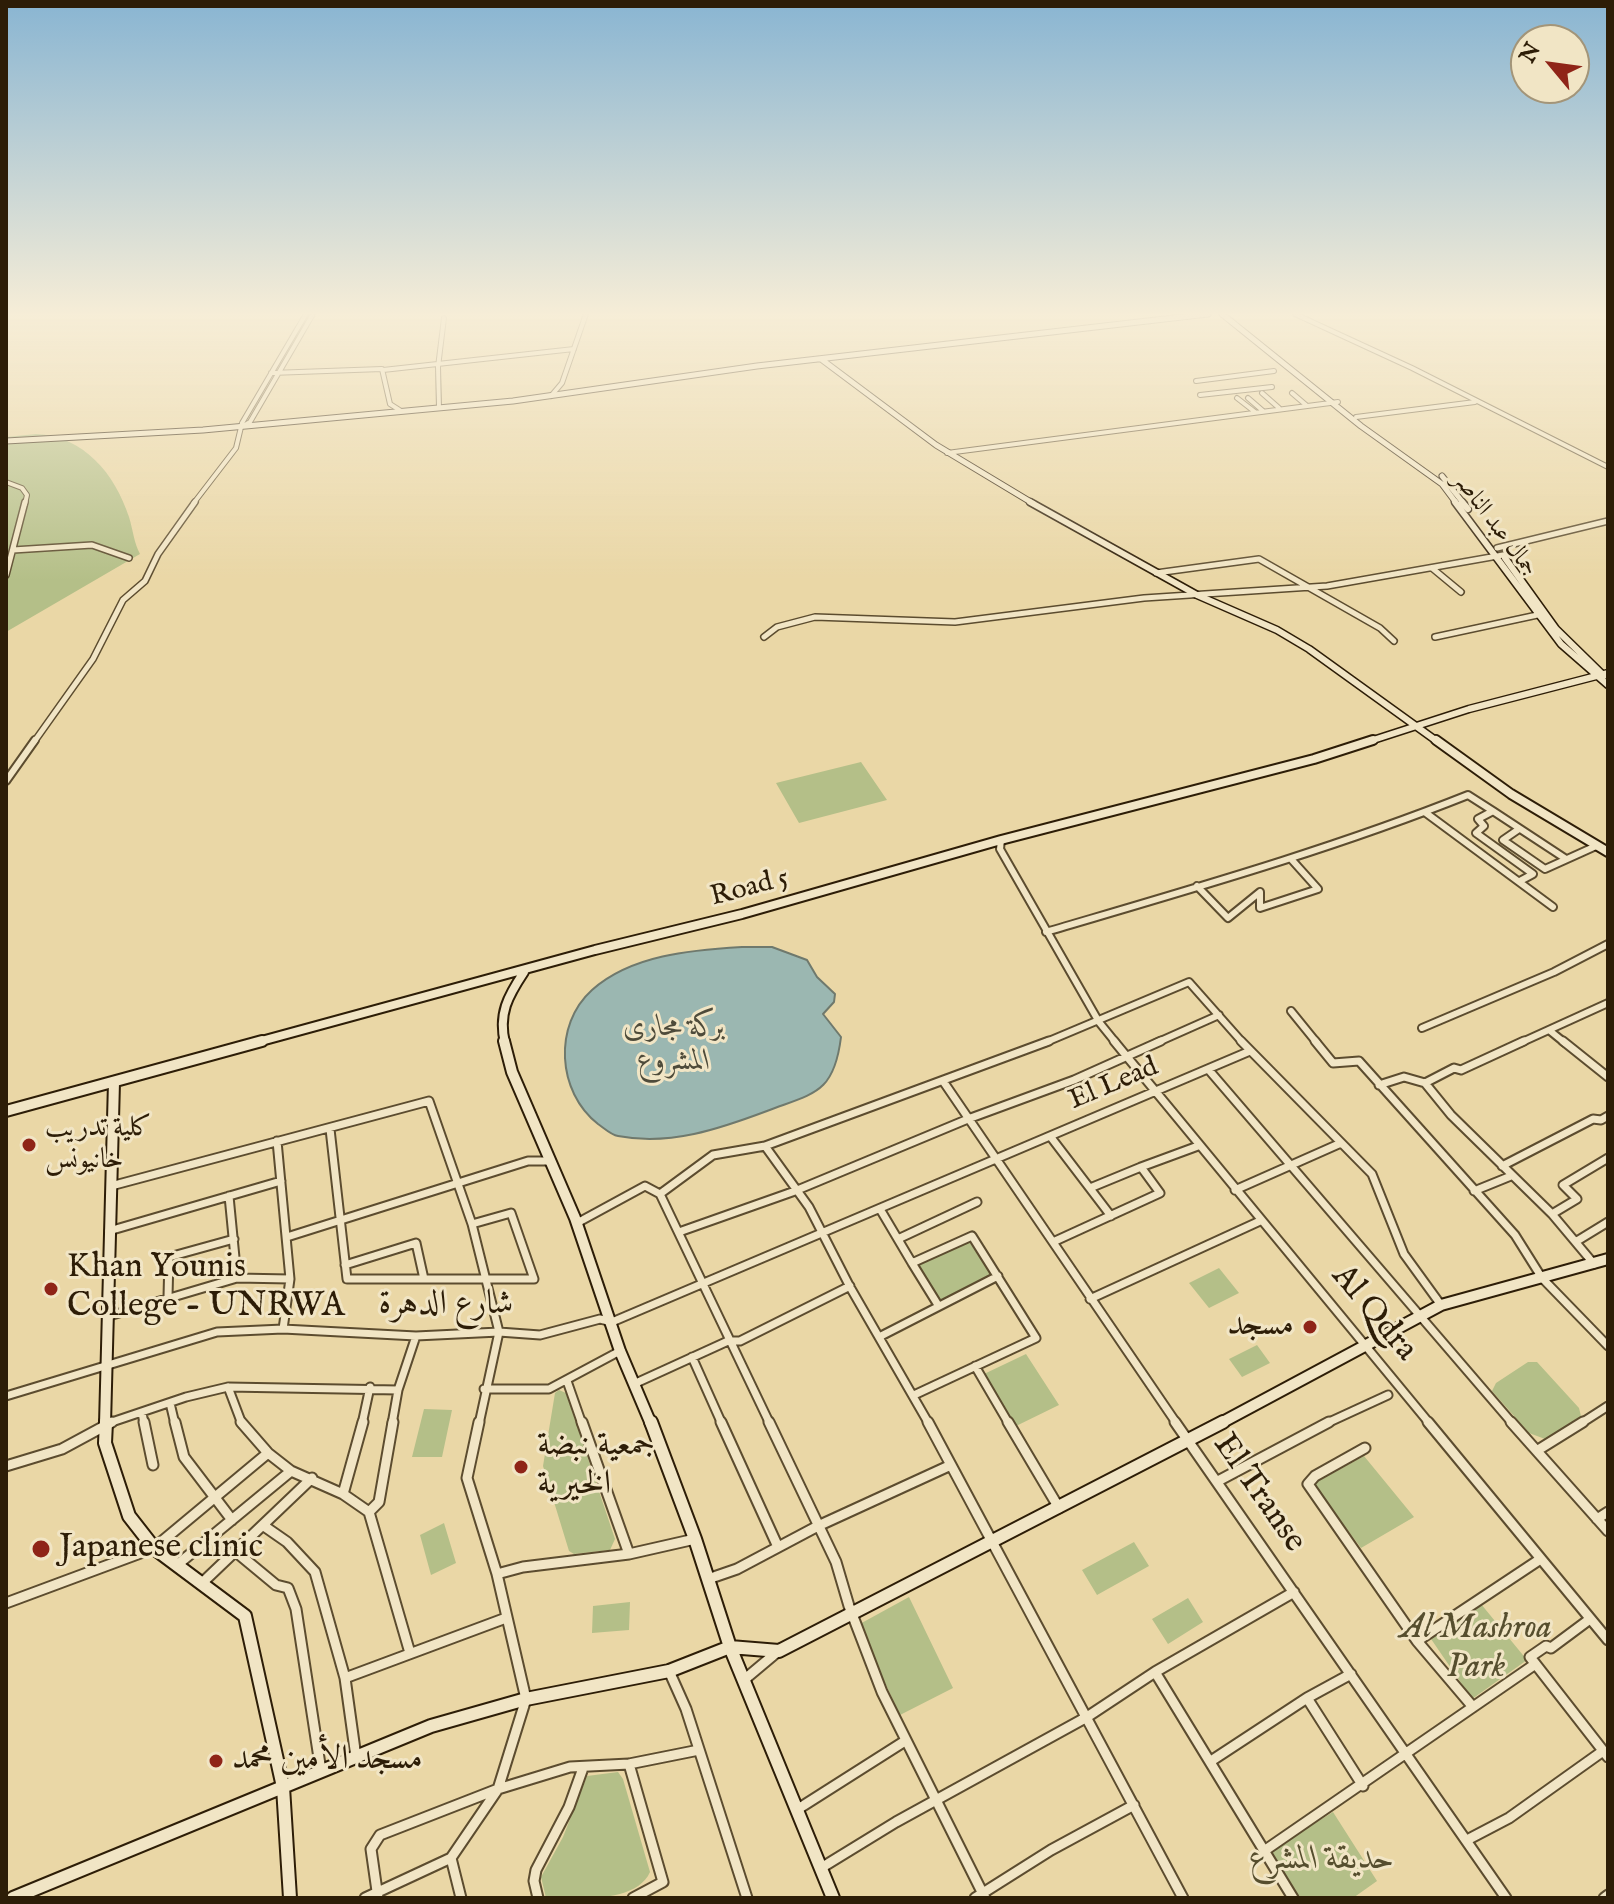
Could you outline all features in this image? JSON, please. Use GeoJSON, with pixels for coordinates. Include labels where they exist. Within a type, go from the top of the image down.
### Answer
{"type":"FeatureCollection","features":[{"type":"Feature","properties":{"kind":"main road"},"geometry":{"type":"LineString","coordinates":[[6,441],[243,426],[487,403]]}},
{"type":"Feature","properties":{"kind":"main road"},"geometry":{"type":"LineString","coordinates":[[880,403],[947,453],[1094,540],[1197,595],[1277,630],[1309,649],[1511,794],[1608,852]]}},
{"type":"Feature","properties":{"kind":"main road","name":"جمال عبد الناصر"},"geometry":{"type":"LineString","coordinates":[[1336,403],[1438,473],[1497,548],[1538,615],[1561,644],[1603,676]]}},
{"type":"Feature","properties":{"kind":"main road","name":"جمال عبد الناصر"},"geometry":{"type":"LineString","coordinates":[[1336,403],[1442,484],[1569,644],[1603,676],[1608,685]]}},
{"type":"Feature","properties":{"kind":"main road","name":"Road 5"},"geometry":{"type":"LineString","coordinates":[[6,1111],[731,917],[1001,840],[1324,756],[1416,726],[1603,676]]}},
{"type":"Feature","properties":{"kind":"main road"},"geometry":{"type":"LineString","coordinates":[[525,971],[508,995],[500,1024],[512,1072],[577,1224],[620,1351],[636,1383],[695,1539],[730,1647],[833,1898]]}},
{"type":"Feature","properties":{"kind":"main road"},"geometry":{"type":"LineString","coordinates":[[114,1082],[105,1443],[129,1516],[154,1548],[245,1616],[283,1787],[290,1898]]}},
{"type":"Feature","properties":{"kind":"main road"},"geometry":{"type":"LineString","coordinates":[[13,1898],[431,1726],[526,1699],[669,1671],[730,1647],[779,1651],[993,1543],[1188,1438],[1253,1408],[1441,1305],[1608,1259]]}},
{"type":"Feature","properties":{"kind":"street"},"geometry":{"type":"LineString","coordinates":[[6,781],[93,659],[123,600],[145,581],[158,554],[170,541],[183,517],[236,448],[242,423],[254,403]]}},
{"type":"Feature","properties":{"kind":"street"},"geometry":{"type":"LineString","coordinates":[[243,426],[250,422],[261,403]]}},
{"type":"Feature","properties":{"kind":"street"},"geometry":{"type":"LineString","coordinates":[[390,403],[405,412]]}},
{"type":"Feature","properties":{"kind":"street"},"geometry":{"type":"LineString","coordinates":[[439,403],[439,408]]}},
{"type":"Feature","properties":{"kind":"street"},"geometry":{"type":"LineString","coordinates":[[1243,403],[1255,412]]}},
{"type":"Feature","properties":{"kind":"street"},"geometry":{"type":"LineString","coordinates":[[1254,403],[1263,411]]}},
{"type":"Feature","properties":{"kind":"street"},"geometry":{"type":"LineString","coordinates":[[1273,403],[1279,408]]}},
{"type":"Feature","properties":{"kind":"street"},"geometry":{"type":"LineString","coordinates":[[947,453],[1327,403]]}},
{"type":"Feature","properties":{"kind":"street"},"geometry":{"type":"LineString","coordinates":[[1356,417],[1469,403]]}},
{"type":"Feature","properties":{"kind":"street"},"geometry":{"type":"LineString","coordinates":[[1478,403],[1608,467]]}},
{"type":"Feature","properties":{"kind":"street"},"geometry":{"type":"LineString","coordinates":[[6,482],[27,493],[6,575]]}},
{"type":"Feature","properties":{"kind":"street"},"geometry":{"type":"LineString","coordinates":[[1497,548],[1608,521]]}},
{"type":"Feature","properties":{"kind":"street"},"geometry":{"type":"LineString","coordinates":[[13,550],[92,545],[129,558]]}},
{"type":"Feature","properties":{"kind":"street"},"geometry":{"type":"LineString","coordinates":[[764,637],[777,627],[815,617],[955,622],[1197,595],[1304,587],[1500,556]]}},
{"type":"Feature","properties":{"kind":"street"},"geometry":{"type":"LineString","coordinates":[[1156,573],[1259,559],[1380,628],[1394,641]]}},
{"type":"Feature","properties":{"kind":"street"},"geometry":{"type":"LineString","coordinates":[[1432,568],[1461,592]]}},
{"type":"Feature","properties":{"kind":"street"},"geometry":{"type":"LineString","coordinates":[[1435,637],[1546,613]]}},
{"type":"Feature","properties":{"kind":"street"},"geometry":{"type":"LineString","coordinates":[[1046,932],[1292,860],[1468,795],[1566,859]]}},
{"type":"Feature","properties":{"kind":"street"},"geometry":{"type":"LineString","coordinates":[[1493,811],[1478,819],[1484,826],[1476,833],[1533,874],[1520,881]]}},
{"type":"Feature","properties":{"kind":"street"},"geometry":{"type":"LineString","coordinates":[[1426,813],[1553,907]]}},
{"type":"Feature","properties":{"kind":"street"},"geometry":{"type":"LineString","coordinates":[[1519,829],[1503,840],[1545,869],[1596,846]]}},
{"type":"Feature","properties":{"kind":"street","name":"Al Qdra"},"geometry":{"type":"LineString","coordinates":[[1001,840],[1000,849],[1099,1022],[1198,1146],[1368,1347],[1539,1560],[1608,1640]]}},
{"type":"Feature","properties":{"kind":"street"},"geometry":{"type":"LineString","coordinates":[[1197,886],[1228,918],[1260,892],[1260,908],[1318,889],[1292,860]]}},
{"type":"Feature","properties":{"kind":"street"},"geometry":{"type":"LineString","coordinates":[[1422,1028],[1554,972],[1608,944]]}},
{"type":"Feature","properties":{"kind":"street"},"geometry":{"type":"LineString","coordinates":[[660,1194],[713,1155],[765,1146],[1099,1022],[1189,982],[1250,1051],[1372,1174],[1404,1254],[1441,1305]]}},
{"type":"Feature","properties":{"kind":"street"},"geometry":{"type":"LineString","coordinates":[[1425,1083],[1454,1068],[1461,1070],[1608,1003]]}},
{"type":"Feature","properties":{"kind":"street"},"geometry":{"type":"LineString","coordinates":[[1291,1011],[1333,1063],[1359,1061],[1515,1235],[1542,1278],[1608,1346]]}},
{"type":"Feature","properties":{"kind":"street"},"geometry":{"type":"LineString","coordinates":[[679,1232],[795,1191],[968,1119],[1074,1080],[1219,1015]]}},
{"type":"Feature","properties":{"kind":"street"},"geometry":{"type":"LineString","coordinates":[[1549,1030],[1608,1077]]}},
{"type":"Feature","properties":{"kind":"street","name":"El Lead"},"geometry":{"type":"LineString","coordinates":[[822,1233],[1250,1051]]}},
{"type":"Feature","properties":{"kind":"street"},"geometry":{"type":"LineString","coordinates":[[1208,1069],[1289,1167],[1388,1275],[1418,1316],[1608,1531]]}},
{"type":"Feature","properties":{"kind":"street"},"geometry":{"type":"LineString","coordinates":[[1379,1085],[1404,1077],[1425,1083],[1451,1115],[1552,1214],[1594,1264]]}},
{"type":"Feature","properties":{"kind":"street","name":"El Transe"},"geometry":{"type":"LineString","coordinates":[[943,1081],[1090,1299],[1506,1898]]}},
{"type":"Feature","properties":{"kind":"street"},"geometry":{"type":"LineString","coordinates":[[111,1186],[429,1101],[472,1224],[499,1332],[484,1389],[467,1478],[497,1574],[526,1699],[498,1789],[451,1858],[378,1896],[365,1898]]}},
{"type":"Feature","properties":{"kind":"street"},"geometry":{"type":"LineString","coordinates":[[1502,1166],[1596,1117],[1601,1120],[1608,1116]]}},
{"type":"Feature","properties":{"kind":"street"},"geometry":{"type":"LineString","coordinates":[[330,1129],[347,1279],[486,1276],[534,1279],[511,1213],[472,1224]]}},
{"type":"Feature","properties":{"kind":"street"},"geometry":{"type":"LineString","coordinates":[[1050,1136],[1111,1216]]}},
{"type":"Feature","properties":{"kind":"street"},"geometry":{"type":"LineString","coordinates":[[277,1141],[290,1279],[283,1329]]}},
{"type":"Feature","properties":{"kind":"street"},"geometry":{"type":"LineString","coordinates":[[1235,1190],[1341,1143]]}},
{"type":"Feature","properties":{"kind":"street"},"geometry":{"type":"LineString","coordinates":[[765,1146],[809,1207],[850,1286],[914,1395],[1183,1898]]}},
{"type":"Feature","properties":{"kind":"street"},"geometry":{"type":"LineString","coordinates":[[1090,1188],[1198,1146]]}},
{"type":"Feature","properties":{"kind":"street"},"geometry":{"type":"LineString","coordinates":[[1552,1214],[1577,1199],[1563,1185],[1608,1158]]}},
{"type":"Feature","properties":{"kind":"street"},"geometry":{"type":"LineString","coordinates":[[287,1237],[528,1161],[550,1161]]}},
{"type":"Feature","properties":{"kind":"street"},"geometry":{"type":"LineString","coordinates":[[1053,1242],[1160,1193],[1141,1167]]}},
{"type":"Feature","properties":{"kind":"street"},"geometry":{"type":"LineString","coordinates":[[1474,1191],[1511,1176]]}},
{"type":"Feature","properties":{"kind":"street"},"geometry":{"type":"LineString","coordinates":[[109,1231],[281,1181]]}},
{"type":"Feature","properties":{"kind":"street"},"geometry":{"type":"LineString","coordinates":[[577,1224],[645,1186],[660,1194],[836,1562],[849,1614],[905,1741],[981,1896],[1051,1850],[1134,1805]]}},
{"type":"Feature","properties":{"kind":"street"},"geometry":{"type":"LineString","coordinates":[[229,1196],[237,1278]]}},
{"type":"Feature","properties":{"kind":"street"},"geometry":{"type":"LineString","coordinates":[[898,1239],[977,1202]]}},
{"type":"Feature","properties":{"kind":"street"},"geometry":{"type":"LineString","coordinates":[[880,1209],[938,1305]]}},
{"type":"Feature","properties":{"kind":"street"},"geometry":{"type":"LineString","coordinates":[[1090,1299],[1260,1221]]}},
{"type":"Feature","properties":{"kind":"street"},"geometry":{"type":"LineString","coordinates":[[1577,1241],[1608,1222]]}},
{"type":"Feature","properties":{"kind":"street","name":"شارع الدهرة"},"geometry":{"type":"LineString","coordinates":[[6,1396],[217,1332],[283,1329],[416,1336],[499,1332],[540,1335],[600,1319],[612,1322],[822,1233]]}},
{"type":"Feature","properties":{"kind":"street"},"geometry":{"type":"LineString","coordinates":[[912,1263],[972,1236],[1036,1338],[914,1395]]}},
{"type":"Feature","properties":{"kind":"street"},"geometry":{"type":"LineString","coordinates":[[168,1297],[169,1257],[234,1239]]}},
{"type":"Feature","properties":{"kind":"street"},"geometry":{"type":"LineString","coordinates":[[345,1265],[416,1243],[424,1279]]}},
{"type":"Feature","properties":{"kind":"street"},"geometry":{"type":"LineString","coordinates":[[881,1336],[998,1276]]}},
{"type":"Feature","properties":{"kind":"street"},"geometry":{"type":"LineString","coordinates":[[109,1316],[237,1278],[290,1279]]}},
{"type":"Feature","properties":{"kind":"street"},"geometry":{"type":"LineString","coordinates":[[636,1383],[728,1341],[740,1341],[850,1286]]}},
{"type":"Feature","properties":{"kind":"street"},"geometry":{"type":"LineString","coordinates":[[369,1512],[379,1502],[398,1390],[416,1336]]}},
{"type":"Feature","properties":{"kind":"street"},"geometry":{"type":"LineString","coordinates":[[484,1389],[549,1389],[620,1351]]}},
{"type":"Feature","properties":{"kind":"street"},"geometry":{"type":"LineString","coordinates":[[692,1357],[778,1547]]}},
{"type":"Feature","properties":{"kind":"street"},"geometry":{"type":"LineString","coordinates":[[975,1366],[1059,1508]]}},
{"type":"Feature","properties":{"kind":"street"},"geometry":{"type":"LineString","coordinates":[[567,1381],[629,1554]]}},
{"type":"Feature","properties":{"kind":"street"},"geometry":{"type":"LineString","coordinates":[[6,1466],[62,1449],[105,1424],[228,1387],[370,1387],[398,1390]]}},
{"type":"Feature","properties":{"kind":"street"},"geometry":{"type":"LineString","coordinates":[[228,1387],[240,1421],[268,1453],[291,1471],[343,1494],[369,1512],[410,1653]]}},
{"type":"Feature","properties":{"kind":"street"},"geometry":{"type":"LineString","coordinates":[[343,1494],[370,1387]]}},
{"type":"Feature","properties":{"kind":"street"},"geometry":{"type":"LineString","coordinates":[[1218,1481],[1318,1427],[1388,1395]]}},
{"type":"Feature","properties":{"kind":"street"},"geometry":{"type":"LineString","coordinates":[[170,1403],[181,1450],[232,1520]]}},
{"type":"Feature","properties":{"kind":"street"},"geometry":{"type":"LineString","coordinates":[[1538,1450],[1608,1406]]}},
{"type":"Feature","properties":{"kind":"street"},"geometry":{"type":"LineString","coordinates":[[142,1412],[153,1465]]}},
{"type":"Feature","properties":{"kind":"street"},"geometry":{"type":"LineString","coordinates":[[1365,1448],[1315,1476],[1308,1484],[1361,1556],[1417,1641],[1473,1707]]}},
{"type":"Feature","properties":{"kind":"street"},"geometry":{"type":"LineString","coordinates":[[6,1603],[154,1548],[268,1453]]}},
{"type":"Feature","properties":{"kind":"street"},"geometry":{"type":"LineString","coordinates":[[708,1579],[737,1569],[818,1526],[951,1465]]}},
{"type":"Feature","properties":{"kind":"street"},"geometry":{"type":"LineString","coordinates":[[176,1565],[291,1471]]}},
{"type":"Feature","properties":{"kind":"street"},"geometry":{"type":"LineString","coordinates":[[201,1584],[312,1478]]}},
{"type":"Feature","properties":{"kind":"street"},"geometry":{"type":"LineString","coordinates":[[1597,1519],[1608,1512]]}},
{"type":"Feature","properties":{"kind":"street"},"geometry":{"type":"LineString","coordinates":[[264,1526],[287,1542],[315,1572],[345,1678],[356,1757]]}},
{"type":"Feature","properties":{"kind":"street"},"geometry":{"type":"LineString","coordinates":[[497,1574],[523,1567],[629,1554],[695,1539]]}},
{"type":"Feature","properties":{"kind":"street"},"geometry":{"type":"LineString","coordinates":[[235,1551],[276,1585],[288,1588],[296,1609],[321,1771]]}},
{"type":"Feature","properties":{"kind":"street"},"geometry":{"type":"LineString","coordinates":[[1417,1641],[1539,1560]]}},
{"type":"Feature","properties":{"kind":"street"},"geometry":{"type":"LineString","coordinates":[[821,1868],[934,1801],[1087,1717],[1155,1672],[1294,1592]]}},
{"type":"Feature","properties":{"kind":"street"},"geometry":{"type":"LineString","coordinates":[[345,1678],[506,1618]]}},
{"type":"Feature","properties":{"kind":"street"},"geometry":{"type":"LineString","coordinates":[[1467,1840],[1509,1818],[1606,1754],[1530,1657],[1546,1646],[1551,1648],[1590,1619]]}},
{"type":"Feature","properties":{"kind":"street"},"geometry":{"type":"LineString","coordinates":[[745,1680],[758,1665],[779,1651]]}},
{"type":"Feature","properties":{"kind":"street"},"geometry":{"type":"LineString","coordinates":[[1264,1851],[1407,1756],[1534,1665]]}},
{"type":"Feature","properties":{"kind":"street"},"geometry":{"type":"LineString","coordinates":[[669,1671],[699,1750],[747,1898]]}},
{"type":"Feature","properties":{"kind":"street"},"geometry":{"type":"LineString","coordinates":[[1155,1672],[1293,1898]]}},
{"type":"Feature","properties":{"kind":"street"},"geometry":{"type":"LineString","coordinates":[[1211,1761],[1307,1698],[1351,1674]]}},
{"type":"Feature","properties":{"kind":"street"},"geometry":{"type":"LineString","coordinates":[[1307,1698],[1363,1786]]}},
{"type":"Feature","properties":{"kind":"street"},"geometry":{"type":"LineString","coordinates":[[798,1809],[905,1741]]}},
{"type":"Feature","properties":{"kind":"street"},"geometry":{"type":"LineString","coordinates":[[378,1896],[371,1849],[380,1835],[498,1789],[570,1767],[629,1764],[699,1750]]}},
{"type":"Feature","properties":{"kind":"street"},"geometry":{"type":"LineString","coordinates":[[629,1764],[663,1882],[633,1898]]}},
{"type":"Feature","properties":{"kind":"street"},"geometry":{"type":"LineString","coordinates":[[538,1898],[534,1881],[536,1870],[564,1817],[583,1768]]}},
{"type":"Feature","properties":{"kind":"street"},"geometry":{"type":"LineString","coordinates":[[451,1858],[461,1898]]}},
{"type":"Feature","properties":{"kind":"green space"},"geometry":{"type":"Polygon","coordinates":[[[36,434],[69,442],[83,450],[106,472],[123,501],[140,554],[6,632],[6,437],[36,434]]]}},
{"type":"Feature","properties":{"kind":"green space"},"geometry":{"type":"Polygon","coordinates":[[[861,762],[887,800],[799,823],[776,783],[861,762]]]}},
{"type":"Feature","properties":{"kind":"green space"},"geometry":{"type":"Polygon","coordinates":[[[968,1240],[992,1276],[938,1301],[915,1265],[968,1240]]]}},
{"type":"Feature","properties":{"kind":"green space"},"geometry":{"type":"Polygon","coordinates":[[[1219,1268],[1239,1293],[1209,1308],[1189,1283],[1219,1268]]]}},
{"type":"Feature","properties":{"kind":"green space"},"geometry":{"type":"Polygon","coordinates":[[[1257,1345],[1270,1363],[1242,1377],[1229,1359],[1257,1345]]]}},
{"type":"Feature","properties":{"kind":"green space"},"geometry":{"type":"Polygon","coordinates":[[[1026,1354],[1059,1405],[1014,1427],[984,1374],[1026,1354]]]}},
{"type":"Feature","properties":{"kind":"green space"},"geometry":{"type":"Polygon","coordinates":[[[1528,1362],[1537,1362],[1579,1408],[1581,1416],[1545,1439],[1529,1433],[1492,1391],[1496,1383],[1528,1362]]]}},
{"type":"Feature","properties":{"kind":"green space"},"geometry":{"type":"Polygon","coordinates":[[[559,1390],[566,1393],[615,1539],[610,1550],[574,1554],[569,1551],[543,1466],[555,1393],[559,1390]]]}},
{"type":"Feature","properties":{"kind":"green space"},"geometry":{"type":"Polygon","coordinates":[[[424,1409],[452,1410],[442,1457],[412,1457],[424,1409]]]}},
{"type":"Feature","properties":{"kind":"green space","name":"Al Mashroa Park"},"geometry":{"type":"Polygon","coordinates":[[[1364,1456],[1414,1517],[1361,1548],[1313,1484],[1364,1456]]]}},
{"type":"Feature","properties":{"kind":"green space"},"geometry":{"type":"Polygon","coordinates":[[[444,1523],[456,1563],[431,1575],[420,1535],[444,1523]]]}},
{"type":"Feature","properties":{"kind":"green space"},"geometry":{"type":"Polygon","coordinates":[[[1134,1542],[1149,1566],[1097,1595],[1082,1570],[1134,1542]]]}},
{"type":"Feature","properties":{"kind":"green space"},"geometry":{"type":"Polygon","coordinates":[[[909,1597],[953,1688],[900,1715],[858,1625],[909,1597]]]}},
{"type":"Feature","properties":{"kind":"green space"},"geometry":{"type":"Polygon","coordinates":[[[1188,1598],[1203,1622],[1168,1644],[1152,1619],[1188,1598]]]}},
{"type":"Feature","properties":{"kind":"green space"},"geometry":{"type":"Polygon","coordinates":[[[630,1602],[629,1630],[592,1633],[593,1606],[630,1602]]]}},
{"type":"Feature","properties":{"kind":"green space","name":"Al Mashroa Park"},"geometry":{"type":"Polygon","coordinates":[[[1481,1604],[1527,1660],[1472,1699],[1429,1636],[1481,1604]]]}},
{"type":"Feature","properties":{"kind":"green space"},"geometry":{"type":"Polygon","coordinates":[[[618,1772],[623,1779],[650,1872],[632,1890],[619,1894],[546,1898],[541,1877],[563,1837],[587,1776],[618,1772]]]}},
{"type":"Feature","properties":{"kind":"green space","name":"حديقة المشرع"},"geometry":{"type":"Polygon","coordinates":[[[1333,1812],[1377,1881],[1353,1898],[1298,1898],[1268,1852],[1333,1812]]]}},
{"type":"Feature","properties":{"kind":"water","name":"بركة مجارى المشروع"},"geometry":{"type":"Polygon","coordinates":[[[742,947],[772,947],[807,960],[817,977],[835,994],[834,1002],[823,1014],[841,1037],[838,1056],[827,1081],[819,1089],[797,1100],[694,1134],[637,1139],[615,1135],[598,1124],[584,1110],[568,1077],[566,1039],[579,1004],[608,978],[643,962],[662,956],[742,947]]]}},
{"type":"Feature","properties":{"kind":"place","name":"كلية تدريب خانيونس"},"geometry":{"type":"Point","coordinates":[29,1145]}},
{"type":"Feature","properties":{"kind":"place","name":"Khan Younis College - UNRWA"},"geometry":{"type":"Point","coordinates":[51,1289]}},
{"type":"Feature","properties":{"kind":"place","name":"مسجد"},"geometry":{"type":"Point","coordinates":[1310,1327]}},
{"type":"Feature","properties":{"kind":"place","name":"جمعية نبضة الخيرية"},"geometry":{"type":"Point","coordinates":[521,1467]}},
{"type":"Feature","properties":{"kind":"place","name":"Japanese clinic"},"geometry":{"type":"Point","coordinates":[41,1549]}},
{"type":"Feature","properties":{"kind":"place","name":"مسجد الأمين محمد"},"geometry":{"type":"Point","coordinates":[216,1761]}}]}
